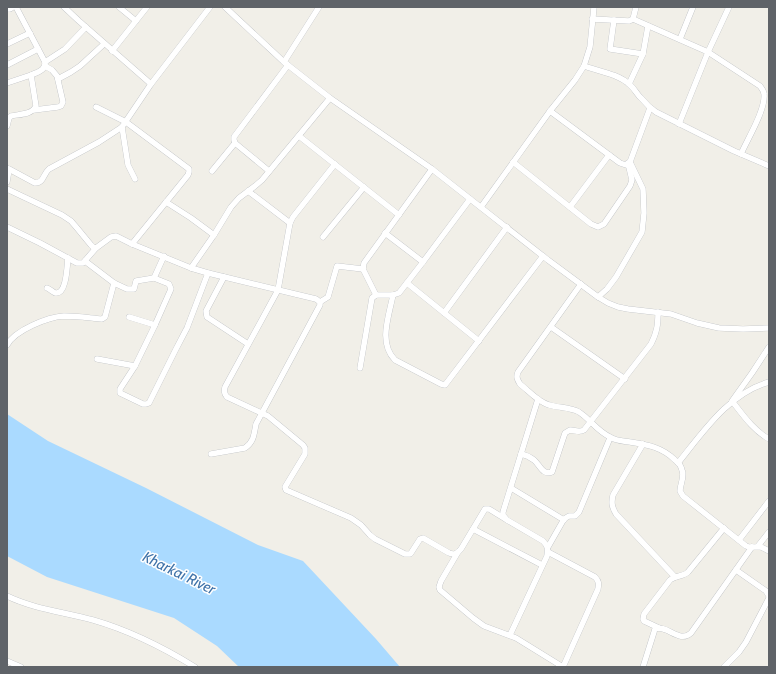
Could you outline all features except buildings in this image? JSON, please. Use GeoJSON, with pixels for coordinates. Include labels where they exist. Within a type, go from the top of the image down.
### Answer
{"type":"FeatureCollection","features":[{"type":"Feature","properties":{"kind":"street"},"geometry":{"type":"LineString","coordinates":[[7,9],[12,7]]}},
{"type":"Feature","properties":{"kind":"street"},"geometry":{"type":"LineString","coordinates":[[7,126],[11,116],[34,110],[58,107],[62,104],[63,100],[58,79],[52,70],[45,64],[16,7]]}},
{"type":"Feature","properties":{"kind":"street"},"geometry":{"type":"LineString","coordinates":[[64,7],[151,84]]}},
{"type":"Feature","properties":{"kind":"street"},"geometry":{"type":"LineString","coordinates":[[119,7],[136,21]]}},
{"type":"Feature","properties":{"kind":"street"},"geometry":{"type":"LineString","coordinates":[[112,51],[147,7]]}},
{"type":"Feature","properties":{"kind":"street"},"geometry":{"type":"LineString","coordinates":[[7,182],[8,169],[35,183],[38,183],[49,169],[99,142],[124,124],[151,84],[210,7]]}},
{"type":"Feature","properties":{"kind":"street"},"geometry":{"type":"LineString","coordinates":[[225,7],[286,63],[330,98],[432,169],[543,256],[608,303],[618,307],[671,314],[697,323],[719,328],[769,328]]}},
{"type":"Feature","properties":{"kind":"street"},"geometry":{"type":"LineString","coordinates":[[212,171],[235,143],[234,140],[236,134],[286,63],[319,7]]}},
{"type":"Feature","properties":{"kind":"street"},"geometry":{"type":"LineString","coordinates":[[481,208],[550,111],[576,80],[584,66],[590,47],[594,7]]}},
{"type":"Feature","properties":{"kind":"street"},"geometry":{"type":"LineString","coordinates":[[633,19],[636,7]]}},
{"type":"Feature","properties":{"kind":"street"},"geometry":{"type":"LineString","coordinates":[[680,39],[693,7]]}},
{"type":"Feature","properties":{"kind":"street"},"geometry":{"type":"LineString","coordinates":[[679,124],[708,52],[729,7]]}},
{"type":"Feature","properties":{"kind":"street"},"geometry":{"type":"LineString","coordinates":[[592,19],[629,21],[633,19],[708,52],[760,86],[763,89],[764,99],[760,113],[741,154]]}},
{"type":"Feature","properties":{"kind":"street"},"geometry":{"type":"LineString","coordinates":[[614,20],[610,49],[643,54]]}},
{"type":"Feature","properties":{"kind":"street"},"geometry":{"type":"LineString","coordinates":[[629,84],[643,54],[648,26]]}},
{"type":"Feature","properties":{"kind":"street"},"geometry":{"type":"LineString","coordinates":[[7,83],[44,69],[45,64],[65,49],[86,27]]}},
{"type":"Feature","properties":{"kind":"street"},"geometry":{"type":"LineString","coordinates":[[7,44],[30,34]]}},
{"type":"Feature","properties":{"kind":"street"},"geometry":{"type":"LineString","coordinates":[[58,79],[80,66],[104,44]]}},
{"type":"Feature","properties":{"kind":"street"},"geometry":{"type":"LineString","coordinates":[[7,65],[38,49]]}},
{"type":"Feature","properties":{"kind":"street"},"geometry":{"type":"LineString","coordinates":[[584,66],[617,77],[629,84],[650,108],[661,115],[769,166]]}},
{"type":"Feature","properties":{"kind":"street"},"geometry":{"type":"LineString","coordinates":[[31,75],[36,106],[34,110]]}},
{"type":"Feature","properties":{"kind":"street"},"geometry":{"type":"LineString","coordinates":[[192,268],[231,207],[239,198],[256,186],[330,98]]}},
{"type":"Feature","properties":{"kind":"street"},"geometry":{"type":"LineString","coordinates":[[96,107],[124,124],[189,169],[188,175],[132,244]]}},
{"type":"Feature","properties":{"kind":"street"},"geometry":{"type":"LineString","coordinates":[[513,162],[591,224],[601,227],[630,186],[632,180],[629,162],[650,108]]}},
{"type":"Feature","properties":{"kind":"street"},"geometry":{"type":"LineString","coordinates":[[550,111],[623,165],[629,162]]}},
{"type":"Feature","properties":{"kind":"street"},"geometry":{"type":"LineString","coordinates":[[124,124],[128,165],[135,179]]}},
{"type":"Feature","properties":{"kind":"street"},"geometry":{"type":"LineString","coordinates":[[299,136],[399,215]]}},
{"type":"Feature","properties":{"kind":"street"},"geometry":{"type":"LineString","coordinates":[[235,143],[269,171]]}},
{"type":"Feature","properties":{"kind":"street"},"geometry":{"type":"LineString","coordinates":[[570,207],[609,155]]}},
{"type":"Feature","properties":{"kind":"street"},"geometry":{"type":"LineString","coordinates":[[598,297],[607,289],[616,276],[642,232],[644,213],[643,189],[629,162]]}},
{"type":"Feature","properties":{"kind":"street"},"geometry":{"type":"LineString","coordinates":[[335,164],[293,217],[290,223],[278,290],[225,386],[224,391],[227,397],[274,420],[305,448],[305,454],[285,487],[286,490],[351,518],[362,526],[375,539],[405,554],[411,553],[420,539],[423,538],[449,553],[455,554],[458,552]]}},
{"type":"Feature","properties":{"kind":"street"},"geometry":{"type":"LineString","coordinates":[[376,295],[364,269],[364,263],[432,169]]}},
{"type":"Feature","properties":{"kind":"street"},"geometry":{"type":"LineString","coordinates":[[323,237],[364,187]]}},
{"type":"Feature","properties":{"kind":"street"},"geometry":{"type":"LineString","coordinates":[[7,189],[62,215],[71,221],[92,247],[96,248]]}},
{"type":"Feature","properties":{"kind":"street"},"geometry":{"type":"LineString","coordinates":[[248,192],[290,223]]}},
{"type":"Feature","properties":{"kind":"street"},"geometry":{"type":"LineString","coordinates":[[360,368],[372,298],[376,295],[393,295],[399,293],[470,199]]}},
{"type":"Feature","properties":{"kind":"street"},"geometry":{"type":"LineString","coordinates":[[166,202],[214,235]]}},
{"type":"Feature","properties":{"kind":"street"},"geometry":{"type":"LineString","coordinates":[[7,227],[80,264],[85,261],[96,248],[113,236],[119,237],[132,244],[192,268],[316,299],[320,302]]}},
{"type":"Feature","properties":{"kind":"street"},"geometry":{"type":"LineString","coordinates":[[444,313],[507,227]]}},
{"type":"Feature","properties":{"kind":"street"},"geometry":{"type":"LineString","coordinates":[[385,233],[423,262]]}},
{"type":"Feature","properties":{"kind":"street"},"geometry":{"type":"LineString","coordinates":[[154,278],[164,256]]}},
{"type":"Feature","properties":{"kind":"street"},"geometry":{"type":"LineString","coordinates":[[393,295],[385,332],[388,350],[391,356],[395,360],[445,385],[543,256]]}},
{"type":"Feature","properties":{"kind":"street"},"geometry":{"type":"LineString","coordinates":[[47,288],[56,293],[63,288],[66,278],[68,258]]}},
{"type":"Feature","properties":{"kind":"street"},"geometry":{"type":"LineString","coordinates":[[85,261],[114,283],[127,289],[134,289],[136,281],[154,278],[169,284],[171,289],[155,325],[135,366],[120,390],[120,392],[140,403],[146,404],[149,403],[187,328],[208,273]]}},
{"type":"Feature","properties":{"kind":"street"},"geometry":{"type":"LineString","coordinates":[[211,454],[245,448],[249,445],[254,437],[256,424],[320,305],[320,302],[328,297],[337,266],[364,269]]}},
{"type":"Feature","properties":{"kind":"street"},"geometry":{"type":"LineString","coordinates":[[224,277],[206,311],[207,317],[248,344]]}},
{"type":"Feature","properties":{"kind":"street"},"geometry":{"type":"LineString","coordinates":[[7,345],[8,342],[16,335],[31,326],[56,317],[65,316],[102,319],[105,317],[114,283]]}},
{"type":"Feature","properties":{"kind":"street"},"geometry":{"type":"LineString","coordinates":[[407,283],[478,341]]}},
{"type":"Feature","properties":{"kind":"street"},"geometry":{"type":"LineString","coordinates":[[581,284],[518,372],[517,380],[544,403],[550,406],[580,413],[602,433],[610,438],[654,446],[663,450],[678,463],[682,470],[683,478],[680,488],[683,496],[746,546],[769,551]]}},
{"type":"Feature","properties":{"kind":"street"},"geometry":{"type":"LineString","coordinates":[[522,454],[533,459],[543,471],[548,474],[553,471],[564,435],[567,431],[582,432],[591,423],[646,351],[656,335],[658,326],[658,312]]}},
{"type":"Feature","properties":{"kind":"street"},"geometry":{"type":"LineString","coordinates":[[129,316],[155,325]]}},
{"type":"Feature","properties":{"kind":"street"},"geometry":{"type":"LineString","coordinates":[[551,327],[625,379]]}},
{"type":"Feature","properties":{"kind":"street"},"geometry":{"type":"LineString","coordinates":[[732,402],[769,347]]}},
{"type":"Feature","properties":{"kind":"street"},"geometry":{"type":"LineString","coordinates":[[96,359],[135,366]]}},
{"type":"Feature","properties":{"kind":"street"},"geometry":{"type":"LineString","coordinates":[[678,463],[709,424],[732,402],[758,385],[769,382]]}},
{"type":"Feature","properties":{"kind":"street"},"geometry":{"type":"LineString","coordinates":[[506,520],[503,512],[538,399]]}},
{"type":"Feature","properties":{"kind":"street"},"geometry":{"type":"LineString","coordinates":[[732,402],[751,424],[769,439]]}},
{"type":"Feature","properties":{"kind":"street"},"geometry":{"type":"LineString","coordinates":[[510,635],[548,550],[564,520],[566,517],[575,516],[579,512],[610,438]]}},
{"type":"Feature","properties":{"kind":"street"},"geometry":{"type":"LineString","coordinates":[[643,444],[613,495],[611,502],[616,514],[675,577]]}},
{"type":"Feature","properties":{"kind":"street"},"geometry":{"type":"LineString","coordinates":[[511,488],[564,520]]}},
{"type":"Feature","properties":{"kind":"street"},"geometry":{"type":"LineString","coordinates":[[739,540],[769,501]]}},
{"type":"Feature","properties":{"kind":"street"},"geometry":{"type":"LineString","coordinates":[[487,509],[543,541],[548,550],[595,577],[598,581],[598,589],[563,667],[516,638],[484,626],[440,590],[439,584],[473,529],[484,511],[487,509]]}},
{"type":"Feature","properties":{"kind":"street"},"geometry":{"type":"LineString","coordinates":[[724,528],[688,572],[670,580],[643,617],[644,621],[680,636],[688,636],[736,570],[769,532]]}},
{"type":"Feature","properties":{"kind":"street"},"geometry":{"type":"LineString","coordinates":[[473,529],[542,565]]}},
{"type":"Feature","properties":{"kind":"street"},"geometry":{"type":"LineString","coordinates":[[724,667],[739,652],[746,642],[769,597],[766,591],[736,570]]}},
{"type":"Feature","properties":{"kind":"street"},"geometry":{"type":"LineString","coordinates":[[7,596],[29,604],[93,620],[123,630],[195,667]]}},
{"type":"Feature","properties":{"kind":"street"},"geometry":{"type":"LineString","coordinates":[[643,667],[654,631],[657,628],[660,628]]}},
{"type":"Feature","properties":{"kind":"street"},"geometry":{"type":"LineString","coordinates":[[7,662],[22,667]]}},
{"type":"Feature","properties":{"kind":"water","name":"Kharkai River"},"geometry":{"type":"Polygon","coordinates":[[[7,414],[48,441],[146,488],[258,545],[303,561],[400,667],[239,667],[217,646],[174,618],[47,577],[7,556],[7,414]]]}}]}
